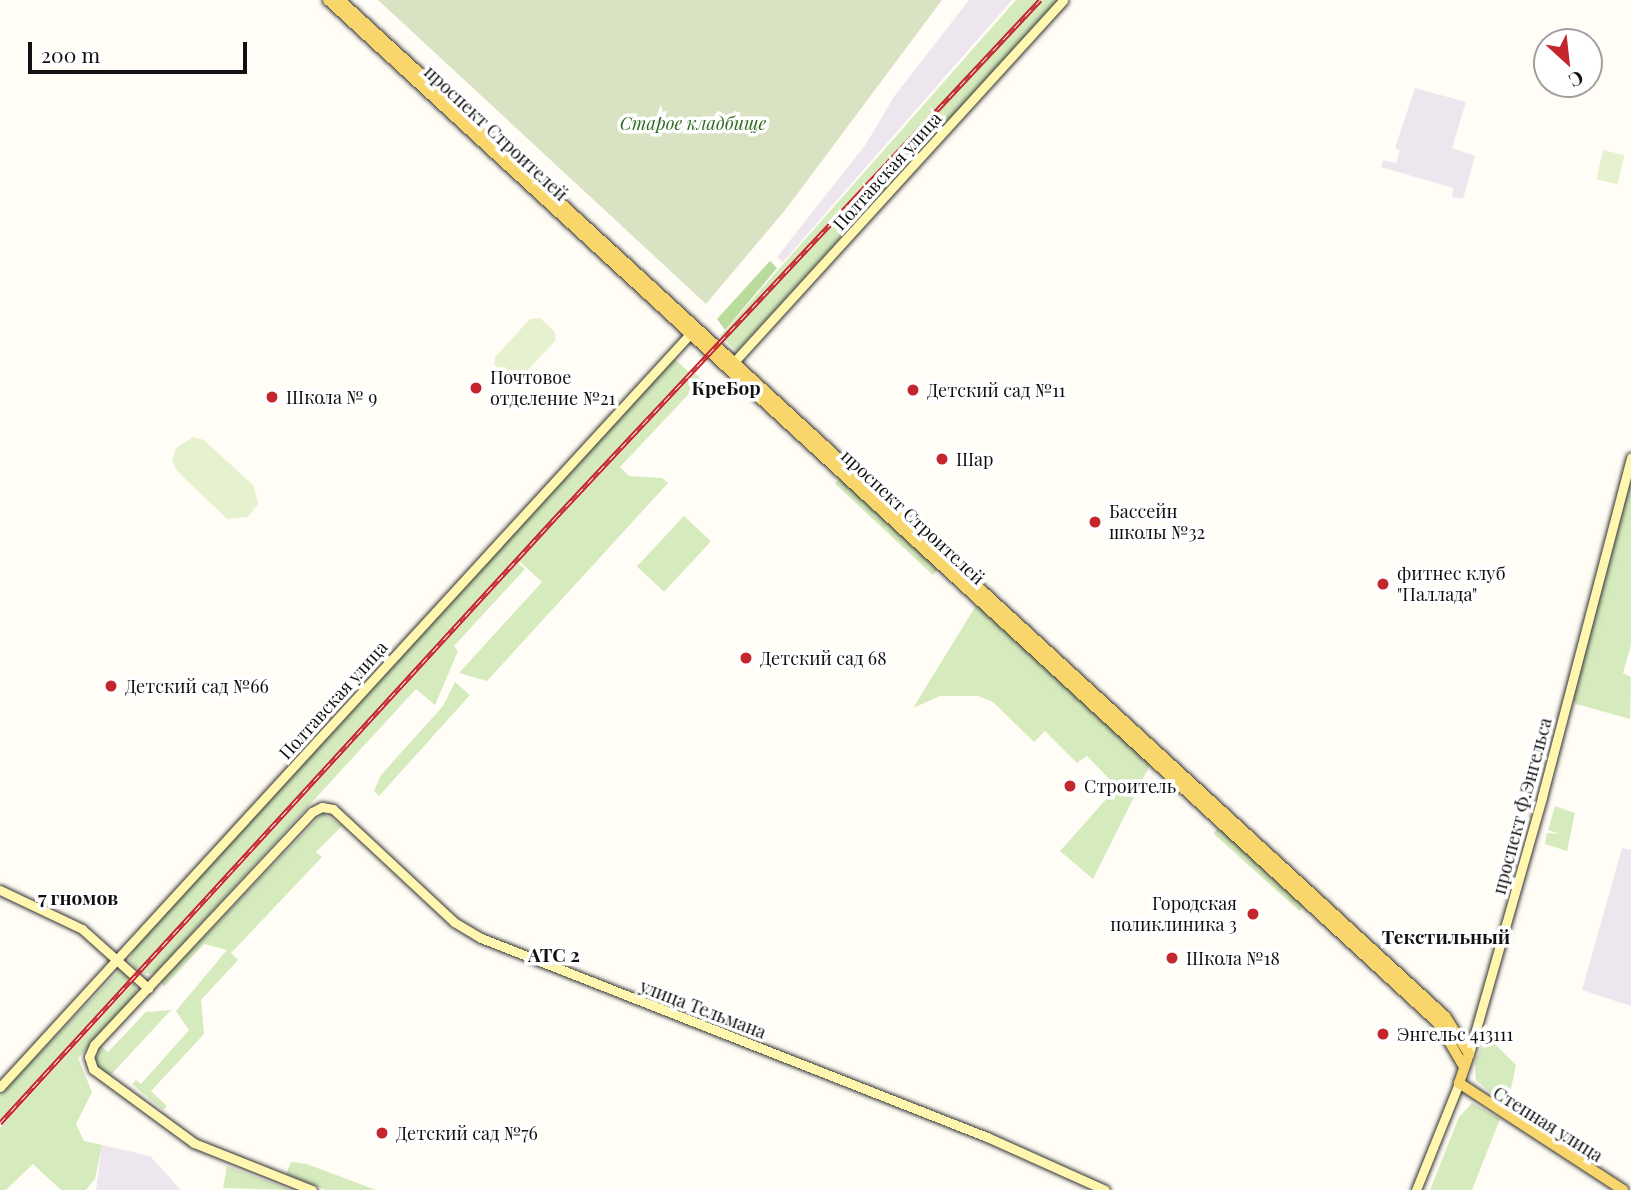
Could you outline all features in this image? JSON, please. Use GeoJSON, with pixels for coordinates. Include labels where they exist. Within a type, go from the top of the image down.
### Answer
{"type":"FeatureCollection","features":[{"type":"Feature","properties":{"kind":"main road","name":"проспект Строителей"},"geometry":{"type":"LineString","coordinates":[[328,0],[361,25],[731,366],[1439,1024],[1464,1067]]}},
{"type":"Feature","properties":{"kind":"main road","name":"проспект Строителей"},"geometry":{"type":"LineString","coordinates":[[340,0],[361,25],[690,334],[731,366],[1436,1008],[1456,1030],[1468,1054]]}},
{"type":"Feature","properties":{"kind":"main road","name":"проспект Ф.Энгельса"},"geometry":{"type":"LineString","coordinates":[[1459,1083],[1468,1054]]}},
{"type":"Feature","properties":{"kind":"main road","name":"Степная улица"},"geometry":{"type":"LineString","coordinates":[[1459,1083],[1623,1190]]}},
{"type":"Feature","properties":{"kind":"street","name":"Полтавская улица"},"geometry":{"type":"LineString","coordinates":[[731,366],[1063,0]]}},
{"type":"Feature","properties":{"kind":"street","name":"Полтавская улица"},"geometry":{"type":"LineString","coordinates":[[0,1087],[690,334]]}},
{"type":"Feature","properties":{"kind":"street","name":"проспект Ф.Энгельса"},"geometry":{"type":"LineString","coordinates":[[1468,1054],[1542,797],[1631,457]]}},
{"type":"Feature","properties":{"kind":"street","name":"улица Тельмана"},"geometry":{"type":"LineString","coordinates":[[148,988],[312,812],[322,807],[333,809],[454,922],[481,938],[987,1137],[1105,1190]]}},
{"type":"Feature","properties":{"kind":"street"},"geometry":{"type":"LineString","coordinates":[[0,890],[82,929],[148,988],[94,1045],[89,1057],[93,1069],[173,1131],[312,1190]]}},
{"type":"Feature","properties":{"kind":"street","name":"проспект Ф.Энгельса"},"geometry":{"type":"LineString","coordinates":[[1416,1190],[1459,1083]]}},
{"type":"Feature","properties":{"kind":"shaded area"},"geometry":{"type":"Polygon","coordinates":[[[969,0],[1012,0],[783,262],[777,257],[866,144],[893,98],[969,0]]]}},
{"type":"Feature","properties":{"kind":"shaded area"},"geometry":{"type":"Polygon","coordinates":[[[1415,88],[1466,102],[1452,148],[1475,156],[1463,199],[1452,197],[1453,188],[1381,167],[1383,160],[1396,163],[1400,151],[1395,148],[1415,88]]]}},
{"type":"Feature","properties":{"kind":"shaded area"},"geometry":{"type":"Polygon","coordinates":[[[1622,848],[1631,850],[1631,1006],[1582,990],[1622,848]]]}},
{"type":"Feature","properties":{"kind":"shaded area"},"geometry":{"type":"Polygon","coordinates":[[[102,1145],[150,1156],[181,1190],[96,1190],[102,1145]]]}},
{"type":"Feature","properties":{"kind":"green space","name":"Старое кладбище"},"geometry":{"type":"Polygon","coordinates":[[[378,0],[942,0],[786,209],[706,304],[378,0]]]}},
{"type":"Feature","properties":{"kind":"green space"},"geometry":{"type":"Polygon","coordinates":[[[1016,0],[1059,0],[737,351],[720,336],[1016,0]]]}},
{"type":"Feature","properties":{"kind":"green space"},"geometry":{"type":"Polygon","coordinates":[[[919,137],[926,138],[843,232],[842,219],[919,137]]]}},
{"type":"Feature","properties":{"kind":"green space"},"geometry":{"type":"Polygon","coordinates":[[[1603,150],[1624,155],[1618,184],[1596,179],[1603,150]]]}},
{"type":"Feature","properties":{"kind":"green space"},"geometry":{"type":"Polygon","coordinates":[[[770,261],[777,268],[725,330],[717,319],[770,261]]]}},
{"type":"Feature","properties":{"kind":"green space"},"geometry":{"type":"Polygon","coordinates":[[[540,318],[554,331],[556,340],[519,379],[511,380],[494,364],[495,357],[530,319],[540,318]]]}},
{"type":"Feature","properties":{"kind":"green space"},"geometry":{"type":"Polygon","coordinates":[[[671,356],[689,372],[138,970],[129,960],[137,944],[671,356]]]}},
{"type":"Feature","properties":{"kind":"green space"},"geometry":{"type":"Polygon","coordinates":[[[695,373],[702,380],[620,467],[629,476],[662,478],[668,483],[487,681],[459,673],[542,582],[519,561],[695,373]]]}},
{"type":"Feature","properties":{"kind":"green space"},"geometry":{"type":"Polygon","coordinates":[[[193,437],[204,440],[254,486],[258,504],[248,517],[227,519],[177,471],[172,461],[176,448],[193,437]]]}},
{"type":"Feature","properties":{"kind":"green space"},"geometry":{"type":"Polygon","coordinates":[[[841,477],[939,568],[933,575],[835,484],[841,477]]]}},
{"type":"Feature","properties":{"kind":"green space"},"geometry":{"type":"Polygon","coordinates":[[[1631,480],[1631,645],[1623,673],[1631,677],[1630,719],[1576,704],[1573,699],[1631,480]]]}},
{"type":"Feature","properties":{"kind":"green space"},"geometry":{"type":"Polygon","coordinates":[[[684,516],[711,541],[664,592],[637,566],[684,516]]]}},
{"type":"Feature","properties":{"kind":"green space"},"geometry":{"type":"Polygon","coordinates":[[[518,563],[525,569],[454,646],[458,651],[435,705],[416,689],[154,974],[142,973],[518,563]]]}},
{"type":"Feature","properties":{"kind":"green space"},"geometry":{"type":"Polygon","coordinates":[[[977,604],[1151,763],[1093,879],[1060,851],[1117,787],[1087,756],[1077,763],[1045,731],[1034,742],[993,702],[978,696],[940,696],[913,708],[977,604]]]}},
{"type":"Feature","properties":{"kind":"green space"},"geometry":{"type":"Polygon","coordinates":[[[455,682],[470,695],[379,796],[374,791],[381,775],[443,706],[455,682]]]}},
{"type":"Feature","properties":{"kind":"green space"},"geometry":{"type":"Polygon","coordinates":[[[1555,806],[1575,813],[1567,851],[1545,844],[1547,833],[1560,834],[1548,830],[1555,806]]]}},
{"type":"Feature","properties":{"kind":"green space"},"geometry":{"type":"Polygon","coordinates":[[[323,813],[342,826],[316,852],[322,857],[231,953],[238,960],[201,1000],[204,1034],[151,1091],[167,1106],[163,1110],[132,1084],[136,1080],[141,1084],[189,1030],[176,1011],[227,950],[204,944],[164,987],[161,982],[323,813]]]}},
{"type":"Feature","properties":{"kind":"green space"},"geometry":{"type":"Polygon","coordinates":[[[1220,826],[1306,904],[1300,911],[1213,833],[1220,826]]]}},
{"type":"Feature","properties":{"kind":"green space"},"geometry":{"type":"Polygon","coordinates":[[[120,970],[130,979],[0,1120],[0,1094],[120,970]]]}},
{"type":"Feature","properties":{"kind":"green space"},"geometry":{"type":"Polygon","coordinates":[[[134,982],[137,994],[78,1058],[92,1092],[76,1124],[84,1141],[102,1145],[95,1179],[86,1190],[61,1190],[33,1164],[6,1190],[0,1190],[0,1128],[134,982]]]}},
{"type":"Feature","properties":{"kind":"green space"},"geometry":{"type":"Polygon","coordinates":[[[171,1010],[109,1077],[99,1069],[95,1061],[101,1046],[108,1052],[146,1012],[171,1010]]]}},
{"type":"Feature","properties":{"kind":"green space"},"geometry":{"type":"Polygon","coordinates":[[[1486,1035],[1516,1065],[1507,1107],[1476,1080],[1475,1063],[1486,1035]]]}},
{"type":"Feature","properties":{"kind":"green space"},"geometry":{"type":"Polygon","coordinates":[[[1472,1103],[1500,1119],[1472,1190],[1430,1190],[1459,1117],[1472,1103]]]}},
{"type":"Feature","properties":{"kind":"green space"},"geometry":{"type":"Polygon","coordinates":[[[291,1162],[307,1164],[376,1190],[326,1190],[286,1174],[291,1162]]]}},
{"type":"Feature","properties":{"kind":"green space"},"geometry":{"type":"Polygon","coordinates":[[[227,1166],[291,1190],[223,1188],[227,1166]]]}},
{"type":"Feature","properties":{"kind":"railway"},"geometry":{"type":"LineString","coordinates":[[0,1123],[555,518],[1040,0]]}},
{"type":"Feature","properties":{"kind":"place","name":"Почтовое отделение №21"},"geometry":{"type":"Point","coordinates":[476,388]}},
{"type":"Feature","properties":{"kind":"place","name":"Детский сад №11"},"geometry":{"type":"Point","coordinates":[913,390]}},
{"type":"Feature","properties":{"kind":"place","name":"Школа № 9"},"geometry":{"type":"Point","coordinates":[272,397]}},
{"type":"Feature","properties":{"kind":"place","name":"Шар"},"geometry":{"type":"Point","coordinates":[942,459]}},
{"type":"Feature","properties":{"kind":"place","name":"Бассейн школы №32"},"geometry":{"type":"Point","coordinates":[1095,522]}},
{"type":"Feature","properties":{"kind":"place","name":"фитнес клуб \"Паллада\""},"geometry":{"type":"Point","coordinates":[1383,584]}},
{"type":"Feature","properties":{"kind":"place","name":"Детский сад 68"},"geometry":{"type":"Point","coordinates":[746,658]}},
{"type":"Feature","properties":{"kind":"place","name":"Детский сад №66"},"geometry":{"type":"Point","coordinates":[111,686]}},
{"type":"Feature","properties":{"kind":"place","name":"Строитель"},"geometry":{"type":"Point","coordinates":[1070,786]}},
{"type":"Feature","properties":{"kind":"place","name":"Городская поликлиника 3"},"geometry":{"type":"Point","coordinates":[1253,914]}},
{"type":"Feature","properties":{"kind":"place","name":"Школа №18"},"geometry":{"type":"Point","coordinates":[1172,958]}},
{"type":"Feature","properties":{"kind":"place","name":"Энгельс 413111"},"geometry":{"type":"Point","coordinates":[1383,1034]}},
{"type":"Feature","properties":{"kind":"place","name":"Детский сад №76"},"geometry":{"type":"Point","coordinates":[382,1133]}},
{"type":"Feature","properties":{"kind":"district","name":"КреБор"},"geometry":{"type":"Point","coordinates":[726,388]}},
{"type":"Feature","properties":{"kind":"district","name":"7 гномов"},"geometry":{"type":"Point","coordinates":[78,898]}},
{"type":"Feature","properties":{"kind":"district","name":"Текстильный"},"geometry":{"type":"Point","coordinates":[1446,937]}},
{"type":"Feature","properties":{"kind":"district","name":"АТС 2"},"geometry":{"type":"Point","coordinates":[554,955]}}]}
